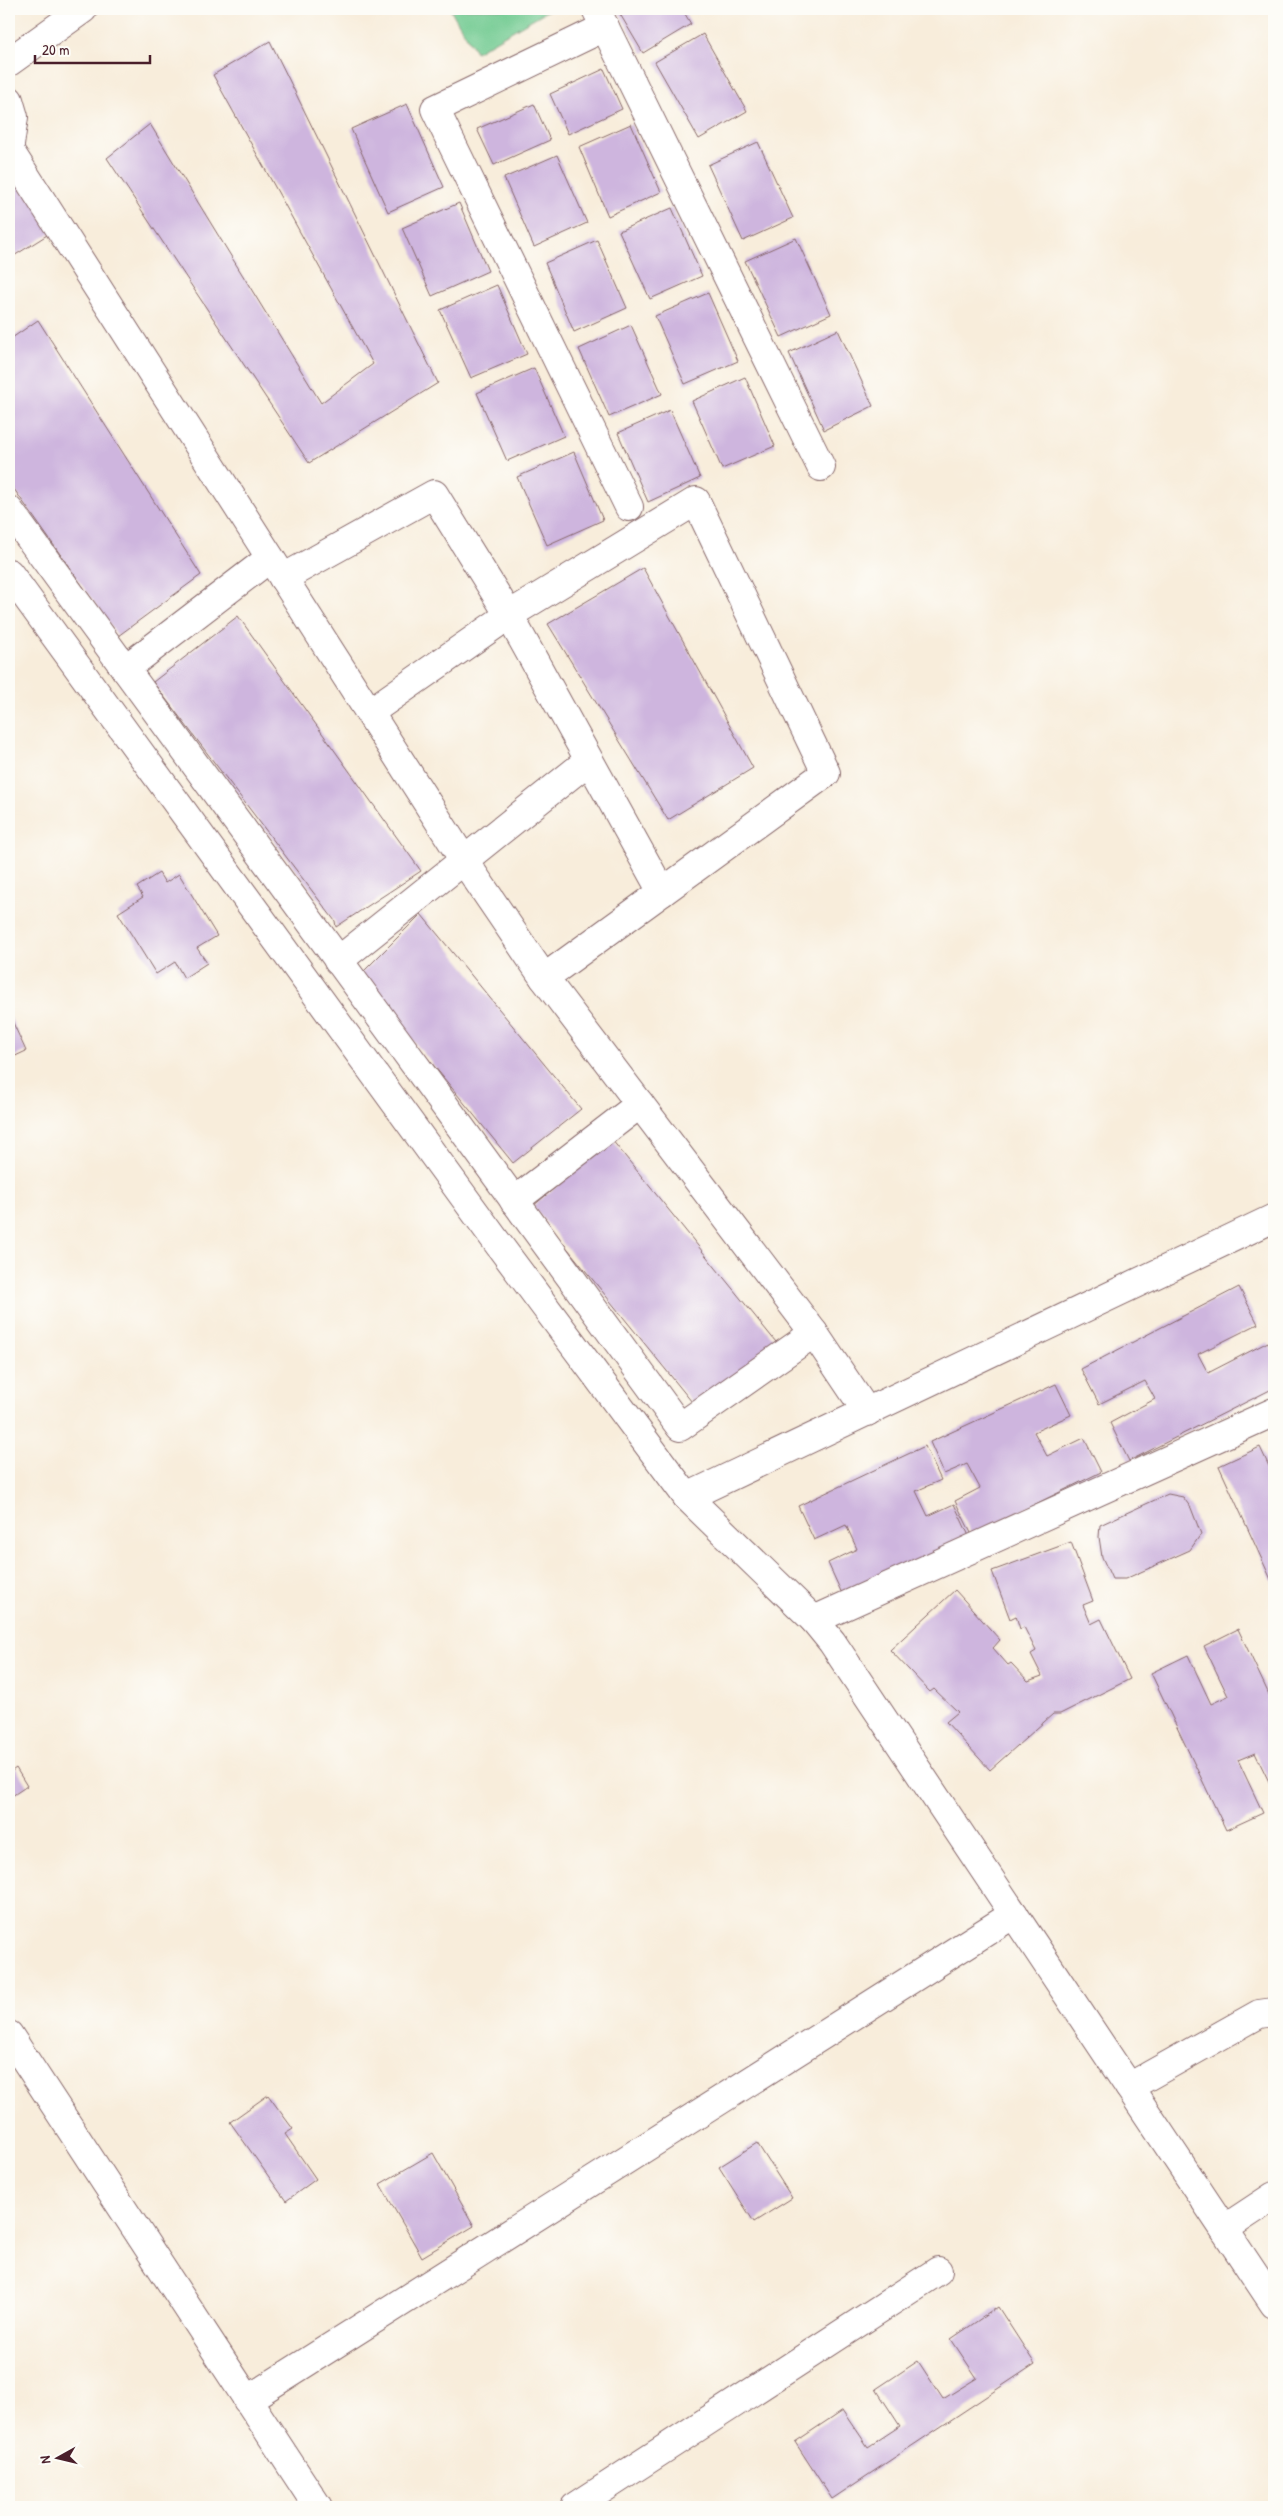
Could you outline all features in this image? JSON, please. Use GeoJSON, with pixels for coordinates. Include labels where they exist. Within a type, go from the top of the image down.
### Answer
{"type":"FeatureCollection","features":[{"type":"Feature","properties":{"kind":"street"},"geometry":{"type":"LineString","coordinates":[[9,62],[83,9]]}},
{"type":"Feature","properties":{"kind":"street"},"geometry":{"type":"LineString","coordinates":[[629,507],[435,109],[600,18],[821,467]]}},
{"type":"Feature","properties":{"kind":"street"},"geometry":{"type":"LineString","coordinates":[[9,100],[14,117],[9,152],[465,862],[544,978],[814,1333],[867,1412]]}},
{"type":"Feature","properties":{"kind":"street"},"geometry":{"type":"LineString","coordinates":[[125,669],[276,568],[434,494],[509,615],[662,892]]}},
{"type":"Feature","properties":{"kind":"street"},"geometry":{"type":"LineString","coordinates":[[370,712],[509,615],[696,501],[826,773],[544,978]]}},
{"type":"Feature","properties":{"kind":"street"},"geometry":{"type":"LineString","coordinates":[[9,510],[680,1427],[814,1333]]}},
{"type":"Feature","properties":{"kind":"street"},"geometry":{"type":"LineString","coordinates":[[9,573],[686,1498],[814,1620],[832,1642],[1274,2304]]}},
{"type":"Feature","properties":{"kind":"street"},"geometry":{"type":"LineString","coordinates":[[338,961],[465,862],[588,761]]}},
{"type":"Feature","properties":{"kind":"street"},"geometry":{"type":"LineString","coordinates":[[514,1201],[640,1104]]}},
{"type":"Feature","properties":{"kind":"street"},"geometry":{"type":"LineString","coordinates":[[686,1498],[1274,1218]]}},
{"type":"Feature","properties":{"kind":"street"},"geometry":{"type":"LineString","coordinates":[[814,1620],[1274,1412]]}},
{"type":"Feature","properties":{"kind":"street"},"geometry":{"type":"LineString","coordinates":[[247,2400],[1014,1914]]}},
{"type":"Feature","properties":{"kind":"street"},"geometry":{"type":"LineString","coordinates":[[1129,2087],[1259,2014],[1274,2012]]}},
{"type":"Feature","properties":{"kind":"street"},"geometry":{"type":"LineString","coordinates":[[9,2035],[318,2507]]}},
{"type":"Feature","properties":{"kind":"street"},"geometry":{"type":"LineString","coordinates":[[1224,2229],[1274,2196]]}},
{"type":"Feature","properties":{"kind":"street"},"geometry":{"type":"LineString","coordinates":[[575,2507],[938,2271]]}},
{"type":"Feature","properties":{"kind":"green space"},"geometry":{"type":"Polygon","coordinates":[[[450,9],[550,9],[476,52],[450,9]]]}},
{"type":"Feature","properties":{"kind":"building"},"geometry":{"type":"Polygon","coordinates":[[[617,9],[682,9],[691,24],[643,53],[617,9]]]}},
{"type":"Feature","properties":{"kind":"building"},"geometry":{"type":"Polygon","coordinates":[[[703,34],[747,111],[699,139],[655,62],[703,34]]]}},
{"type":"Feature","properties":{"kind":"building"},"geometry":{"type":"Polygon","coordinates":[[[270,41],[438,383],[309,463],[107,158],[150,124],[321,403],[373,364],[213,75],[270,41]]]}},
{"type":"Feature","properties":{"kind":"building"},"geometry":{"type":"Polygon","coordinates":[[[604,69],[622,109],[568,134],[550,94],[604,69]]]}},
{"type":"Feature","properties":{"kind":"building"},"geometry":{"type":"Polygon","coordinates":[[[407,104],[444,187],[388,212],[351,129],[407,104]]]}},
{"type":"Feature","properties":{"kind":"building"},"geometry":{"type":"Polygon","coordinates":[[[534,104],[550,140],[494,165],[477,129],[534,104]]]}},
{"type":"Feature","properties":{"kind":"building"},"geometry":{"type":"Polygon","coordinates":[[[631,124],[661,192],[608,216],[579,147],[631,124]]]}},
{"type":"Feature","properties":{"kind":"building"},"geometry":{"type":"Polygon","coordinates":[[[758,142],[793,218],[743,241],[708,165],[758,142]]]}},
{"type":"Feature","properties":{"kind":"building"},"geometry":{"type":"Polygon","coordinates":[[[557,155],[587,223],[534,247],[504,178],[557,155]]]}},
{"type":"Feature","properties":{"kind":"building"},"geometry":{"type":"Polygon","coordinates":[[[14,173],[55,230],[9,259],[9,176],[14,173]]]}},
{"type":"Feature","properties":{"kind":"building"},"geometry":{"type":"Polygon","coordinates":[[[459,203],[488,271],[432,296],[402,228],[459,203]]]}},
{"type":"Feature","properties":{"kind":"building"},"geometry":{"type":"Polygon","coordinates":[[[672,208],[702,276],[650,299],[619,231],[672,208]]]}},
{"type":"Feature","properties":{"kind":"building"},"geometry":{"type":"Polygon","coordinates":[[[796,238],[831,314],[781,337],[745,261],[796,238]]]}},
{"type":"Feature","properties":{"kind":"building"},"geometry":{"type":"Polygon","coordinates":[[[597,240],[627,308],[574,332],[545,263],[597,240]]]}},
{"type":"Feature","properties":{"kind":"building"},"geometry":{"type":"Polygon","coordinates":[[[497,285],[527,354],[471,378],[440,310],[497,285]]]}},
{"type":"Feature","properties":{"kind":"building"},"geometry":{"type":"Polygon","coordinates":[[[708,293],[738,361],[685,384],[655,316],[708,293]]]}},
{"type":"Feature","properties":{"kind":"building"},"geometry":{"type":"Polygon","coordinates":[[[38,320],[201,575],[118,636],[9,482],[9,340],[38,320]]]}},
{"type":"Feature","properties":{"kind":"building"},"geometry":{"type":"Polygon","coordinates":[[[631,325],[662,394],[609,417],[579,349],[631,325]]]}},
{"type":"Feature","properties":{"kind":"building"},"geometry":{"type":"Polygon","coordinates":[[[838,330],[873,406],[824,430],[789,353],[838,330]]]}},
{"type":"Feature","properties":{"kind":"building"},"geometry":{"type":"Polygon","coordinates":[[[534,368],[564,436],[507,461],[477,393],[534,368]]]}},
{"type":"Feature","properties":{"kind":"building"},"geometry":{"type":"Polygon","coordinates":[[[745,377],[775,446],[722,469],[692,401],[745,377]]]}},
{"type":"Feature","properties":{"kind":"building"},"geometry":{"type":"Polygon","coordinates":[[[670,410],[700,478],[648,502],[618,433],[670,410]]]}},
{"type":"Feature","properties":{"kind":"building"},"geometry":{"type":"Polygon","coordinates":[[[574,452],[603,520],[547,545],[517,477],[574,452]]]}},
{"type":"Feature","properties":{"kind":"building"},"geometry":{"type":"Polygon","coordinates":[[[643,568],[753,768],[668,820],[548,624],[643,568]]]}},
{"type":"Feature","properties":{"kind":"building"},"geometry":{"type":"Polygon","coordinates":[[[238,616],[421,871],[336,927],[335,921],[153,682],[238,616]]]}},
{"type":"Feature","properties":{"kind":"building"},"geometry":{"type":"Polygon","coordinates":[[[159,873],[165,883],[179,874],[217,936],[197,948],[207,963],[184,978],[175,962],[156,974],[118,913],[143,897],[137,887],[159,873]]]}},
{"type":"Feature","properties":{"kind":"building"},"geometry":{"type":"Polygon","coordinates":[[[421,914],[581,1109],[513,1163],[360,975],[421,914]]]}},
{"type":"Feature","properties":{"kind":"building"},"geometry":{"type":"Polygon","coordinates":[[[9,1014],[26,1051],[9,1059],[9,1014]]]}},
{"type":"Feature","properties":{"kind":"building"},"geometry":{"type":"Polygon","coordinates":[[[612,1140],[780,1347],[696,1407],[533,1206],[612,1140]]]}},
{"type":"Feature","properties":{"kind":"building"},"geometry":{"type":"Polygon","coordinates":[[[1239,1287],[1258,1324],[1198,1354],[1208,1373],[1268,1342],[1274,1355],[1274,1388],[1129,1461],[1110,1423],[1155,1399],[1145,1381],[1099,1404],[1081,1369],[1239,1287]]]}},
{"type":"Feature","properties":{"kind":"building"},"geometry":{"type":"Polygon","coordinates":[[[1056,1384],[1071,1415],[1034,1432],[1047,1456],[1084,1438],[1101,1472],[972,1535],[955,1501],[980,1488],[967,1464],[944,1474],[930,1442],[1056,1384]]]}},
{"type":"Feature","properties":{"kind":"building"},"geometry":{"type":"Polygon","coordinates":[[[925,1446],[941,1480],[916,1491],[928,1516],[954,1504],[970,1538],[844,1598],[828,1563],[857,1549],[846,1525],[814,1540],[798,1506],[925,1446]]]}},
{"type":"Feature","properties":{"kind":"building"},"geometry":{"type":"Polygon","coordinates":[[[1260,1447],[1274,1477],[1274,1586],[1219,1466],[1260,1447]]]}},
{"type":"Feature","properties":{"kind":"building"},"geometry":{"type":"Polygon","coordinates":[[[1168,1494],[1183,1497],[1191,1508],[1201,1534],[1190,1550],[1125,1579],[1112,1579],[1102,1557],[1099,1537],[1100,1525],[1168,1494]]]}},
{"type":"Feature","properties":{"kind":"building"},"geometry":{"type":"Polygon","coordinates":[[[1071,1542],[1093,1601],[1083,1605],[1091,1624],[1101,1619],[1130,1679],[1060,1714],[1053,1714],[990,1770],[946,1722],[958,1712],[934,1689],[930,1692],[890,1650],[955,1590],[1000,1640],[993,1648],[1008,1665],[1011,1663],[1028,1681],[1042,1676],[1031,1654],[1036,1651],[1024,1627],[1020,1629],[1016,1616],[1010,1619],[992,1571],[1071,1542]]]}},
{"type":"Feature","properties":{"kind":"building"},"geometry":{"type":"Polygon","coordinates":[[[1238,1629],[1274,1705],[1274,1792],[1255,1753],[1238,1760],[1263,1813],[1226,1830],[1151,1673],[1188,1655],[1211,1704],[1228,1696],[1204,1646],[1238,1629]]]}},
{"type":"Feature","properties":{"kind":"building"},"geometry":{"type":"Polygon","coordinates":[[[16,1768],[27,1786],[9,1798],[9,1773],[16,1768]]]}},
{"type":"Feature","properties":{"kind":"building"},"geometry":{"type":"Polygon","coordinates":[[[268,2095],[293,2129],[285,2134],[316,2179],[286,2201],[230,2122],[268,2095]]]}},
{"type":"Feature","properties":{"kind":"building"},"geometry":{"type":"Polygon","coordinates":[[[757,2143],[792,2198],[754,2222],[719,2167],[757,2143]]]}},
{"type":"Feature","properties":{"kind":"building"},"geometry":{"type":"Polygon","coordinates":[[[433,2153],[474,2226],[422,2257],[380,2184],[433,2153]]]}},
{"type":"Feature","properties":{"kind":"building"},"geometry":{"type":"Polygon","coordinates":[[[998,2307],[1035,2364],[832,2499],[795,2442],[843,2410],[868,2447],[900,2426],[876,2389],[918,2361],[943,2399],[977,2378],[951,2339],[998,2307]]]}}]}
